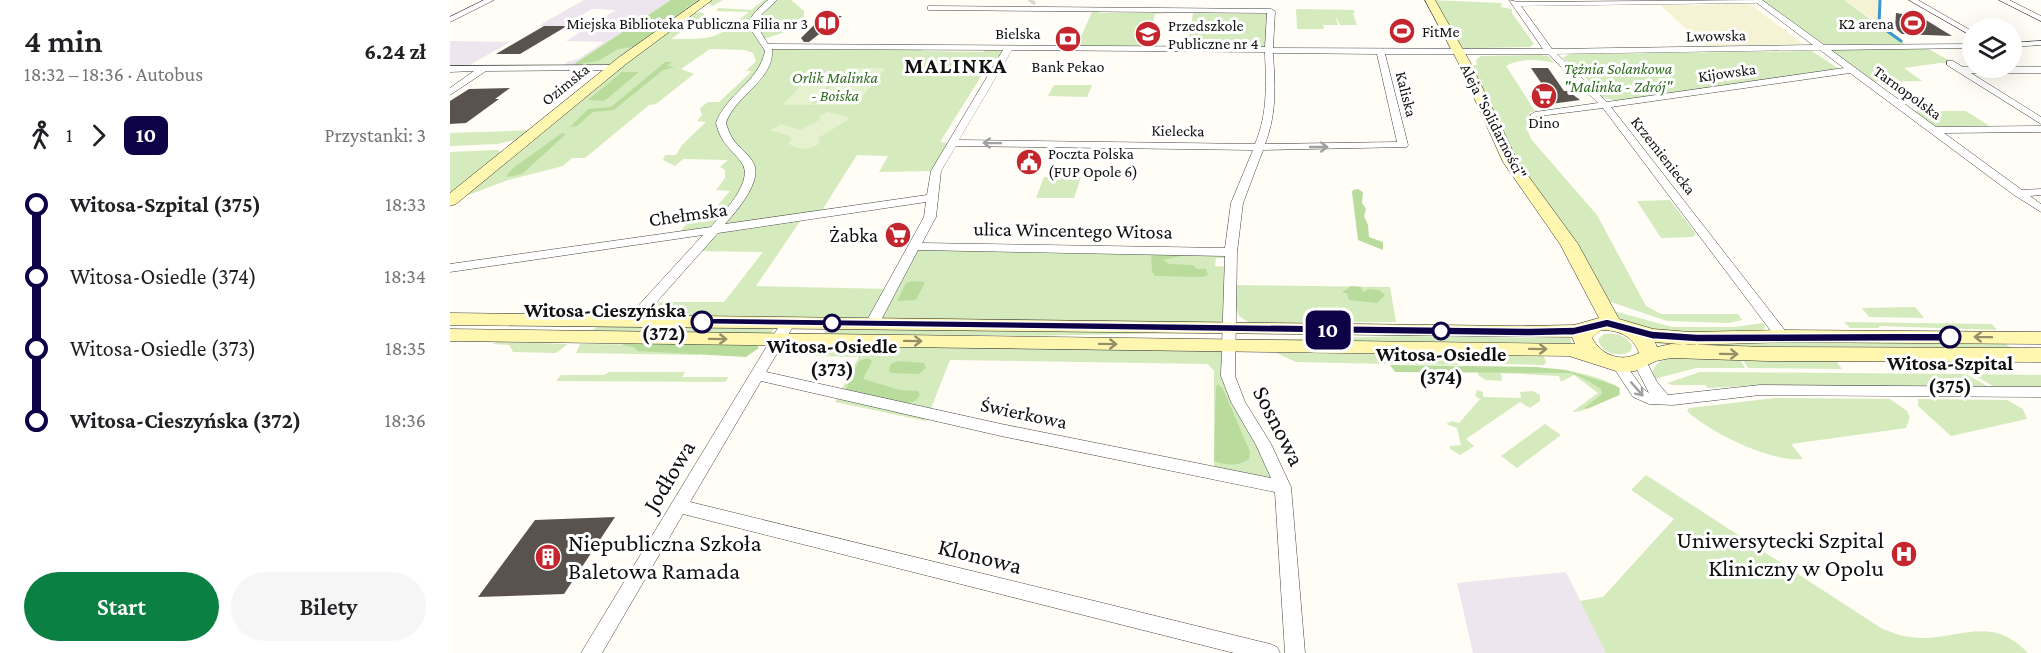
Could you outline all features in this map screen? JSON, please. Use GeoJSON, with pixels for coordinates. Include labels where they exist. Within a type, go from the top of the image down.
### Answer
{"type":"FeatureCollection","features":[{"type":"Feature","properties":{"kind":"street"},"geometry":{"type":"LineString","coordinates":[[450,20],[490,0]]}},
{"type":"Feature","properties":{"kind":"street","name":"Ozimska"},"geometry":{"type":"LineString","coordinates":[[450,201],[614,68],[707,0]]}},
{"type":"Feature","properties":{"kind":"street"},"geometry":{"type":"LineString","coordinates":[[632,321],[743,195],[750,174],[746,159],[723,136],[722,117],[727,107],[765,67],[769,57],[767,46],[754,31],[753,23],[757,14],[773,0]]}},
{"type":"Feature","properties":{"kind":"street"},"geometry":{"type":"LineString","coordinates":[[1184,10],[1186,0]]}},
{"type":"Feature","properties":{"kind":"street","name":"Aleja \"Solidarności\""},"geometry":{"type":"LineString","coordinates":[[1431,0],[1459,52],[1511,162],[1530,192],[1558,226],[1612,324]]}},
{"type":"Feature","properties":{"kind":"street"},"geometry":{"type":"LineString","coordinates":[[1913,0],[1962,28]]}},
{"type":"Feature","properties":{"kind":"street"},"geometry":{"type":"LineString","coordinates":[[2003,0],[2041,20]]}},
{"type":"Feature","properties":{"kind":"street"},"geometry":{"type":"LineString","coordinates":[[1514,2],[1758,1]]}},
{"type":"Feature","properties":{"kind":"street","name":"Tarnopolska"},"geometry":{"type":"LineString","coordinates":[[1758,1],[2041,209]]}},
{"type":"Feature","properties":{"kind":"street","name":"Krzemieniecka"},"geometry":{"type":"LineString","coordinates":[[1514,2],[1550,51],[1605,105],[1782,336]]}},
{"type":"Feature","properties":{"kind":"street"},"geometry":{"type":"LineString","coordinates":[[930,8],[1029,6],[1271,11],[1269,50],[1271,100],[1268,124],[1237,203],[1231,252],[1229,337]]}},
{"type":"Feature","properties":{"kind":"street"},"geometry":{"type":"LineString","coordinates":[[2022,44],[2041,43]]}},
{"type":"Feature","properties":{"kind":"street","name":"Bielska"},"geometry":{"type":"LineString","coordinates":[[767,46],[1459,52]]}},
{"type":"Feature","properties":{"kind":"street","name":"Lwowska"},"geometry":{"type":"LineString","coordinates":[[1459,52],[1962,46]]}},
{"type":"Feature","properties":{"kind":"street"},"geometry":{"type":"LineString","coordinates":[[872,324],[930,217],[936,171],[1009,48]]}},
{"type":"Feature","properties":{"kind":"street","name":"Kaliska"},"geometry":{"type":"LineString","coordinates":[[1380,50],[1403,145]]}},
{"type":"Feature","properties":{"kind":"street"},"geometry":{"type":"LineString","coordinates":[[1950,63],[1962,70]]}},
{"type":"Feature","properties":{"kind":"street"},"geometry":{"type":"LineString","coordinates":[[450,69],[614,68]]}},
{"type":"Feature","properties":{"kind":"street"},"geometry":{"type":"LineString","coordinates":[[450,92],[484,69]]}},
{"type":"Feature","properties":{"kind":"street","name":"Kijowska"},"geometry":{"type":"LineString","coordinates":[[1535,115],[1852,70]]}},
{"type":"Feature","properties":{"kind":"street"},"geometry":{"type":"LineString","coordinates":[[2022,70],[2041,70]]}},
{"type":"Feature","properties":{"kind":"street"},"geometry":{"type":"LineString","coordinates":[[1974,78],[2041,121]]}},
{"type":"Feature","properties":{"kind":"street"},"geometry":{"type":"LineString","coordinates":[[1935,130],[2041,129]]}},
{"type":"Feature","properties":{"kind":"street","name":"Kielecka"},"geometry":{"type":"LineString","coordinates":[[952,143],[1355,147],[1403,145]]}},
{"type":"Feature","properties":{"kind":"street"},"geometry":{"type":"LineString","coordinates":[[2018,192],[2041,192]]}},
{"type":"Feature","properties":{"kind":"street","name":"Chełmska"},"geometry":{"type":"LineString","coordinates":[[450,268],[932,198]]}},
{"type":"Feature","properties":{"kind":"street","name":"ulica Wincentego Witosa"},"geometry":{"type":"LineString","coordinates":[[915,246],[1231,252]]}},
{"type":"Feature","properties":{"kind":"street","name":"Aleja \"Solidarności\""},"geometry":{"type":"LineString","coordinates":[[1582,268],[1587,328],[1582,338],[1591,354]]}},
{"type":"Feature","properties":{"kind":"street"},"geometry":{"type":"LineString","coordinates":[[450,319],[632,321],[783,331],[872,324],[1569,349],[1591,354],[1619,365],[1638,393],[1648,399],[1760,390],[2041,392]]}},
{"type":"Feature","properties":{"kind":"street"},"geometry":{"type":"LineString","coordinates":[[502,336],[518,319]]}},
{"type":"Feature","properties":{"kind":"street"},"geometry":{"type":"LineString","coordinates":[[450,335],[783,331],[1229,337],[1574,331],[1612,324],[1652,335],[1697,338],[1782,336],[2041,338]]}},
{"type":"Feature","properties":{"kind":"street","name":"Jodłowa"},"geometry":{"type":"LineString","coordinates":[[591,653],[783,331]]}},
{"type":"Feature","properties":{"kind":"street"},"geometry":{"type":"LineString","coordinates":[[1635,331],[1647,344],[1645,359],[1652,385],[1663,399]]}},
{"type":"Feature","properties":{"kind":"street","name":"Sosnowa"},"geometry":{"type":"LineString","coordinates":[[1229,337],[1228,376],[1238,402],[1263,444],[1283,487],[1295,653]]}},
{"type":"Feature","properties":{"kind":"street"},"geometry":{"type":"LineString","coordinates":[[1619,365],[1680,351],[1756,354],[2041,355]]}},
{"type":"Feature","properties":{"kind":"street","name":"Świerkowa"},"geometry":{"type":"LineString","coordinates":[[758,375],[1001,430],[1283,487]]}},
{"type":"Feature","properties":{"kind":"street","name":"Klonowa"},"geometry":{"type":"LineString","coordinates":[[678,506],[1270,653]]}},
{"type":"Feature","properties":{"kind":"shaded area"},"geometry":{"type":"Polygon","coordinates":[[[584,0],[671,0],[566,69],[562,69],[567,62],[578,59],[604,42],[566,41],[616,10],[592,9],[564,26],[538,26],[584,0]]]}},
{"type":"Feature","properties":{"kind":"shaded area"},"geometry":{"type":"Polygon","coordinates":[[[1844,0],[1880,0],[1879,23],[1844,0]]]}},
{"type":"Feature","properties":{"kind":"shaded area"},"geometry":{"type":"Polygon","coordinates":[[[1750,4],[1803,44],[1705,46],[1660,5],[1750,4]]]}},
{"type":"Feature","properties":{"kind":"shaded area"},"geometry":{"type":"Polygon","coordinates":[[[450,41],[510,42],[463,69],[450,69],[450,41]]]}},
{"type":"Feature","properties":{"kind":"shaded area"},"geometry":{"type":"Polygon","coordinates":[[[1566,572],[1606,653],[1473,653],[1457,583],[1566,572]]]}},
{"type":"Feature","properties":{"kind":"green space","name":"Orlik Malinka - Boiska"},"geometry":{"type":"Polygon","coordinates":[[[671,0],[723,0],[713,6],[705,2],[689,14],[701,12],[705,14],[671,39],[697,39],[714,36],[729,28],[749,12],[716,11],[718,8],[751,10],[764,0],[791,0],[804,11],[804,17],[788,31],[761,40],[767,46],[802,50],[889,50],[892,47],[924,47],[922,51],[983,52],[986,48],[1009,48],[1003,58],[992,59],[940,142],[952,143],[936,171],[879,172],[888,156],[857,155],[819,215],[803,217],[756,286],[891,289],[915,246],[1231,252],[1231,258],[1216,258],[1215,266],[1231,267],[1230,285],[1390,287],[1396,322],[1250,323],[1239,316],[1231,288],[1229,328],[632,321],[649,302],[724,302],[763,252],[695,251],[713,231],[677,235],[690,220],[705,220],[730,191],[716,190],[725,178],[725,170],[720,167],[728,160],[683,159],[675,166],[663,160],[665,155],[676,155],[682,145],[706,122],[697,121],[702,115],[700,108],[708,102],[719,102],[749,74],[751,71],[746,71],[756,61],[753,53],[745,50],[710,49],[681,69],[694,74],[656,104],[649,105],[585,158],[572,158],[563,166],[508,180],[450,202],[450,152],[497,150],[503,157],[522,138],[498,144],[450,146],[450,133],[537,130],[613,68],[566,69],[671,0]]]}},
{"type":"Feature","properties":{"kind":"green space"},"geometry":{"type":"Polygon","coordinates":[[[671,0],[697,0],[633,47],[618,49],[598,61],[573,65],[671,0]]]}},
{"type":"Feature","properties":{"kind":"green space"},"geometry":{"type":"Polygon","coordinates":[[[1431,0],[1502,3],[1501,7],[1512,9],[1512,13],[1534,44],[1530,47],[1478,48],[1459,52],[1431,0]]]}},
{"type":"Feature","properties":{"kind":"green space"},"geometry":{"type":"Polygon","coordinates":[[[1759,0],[1844,0],[1905,44],[1824,44],[1759,0]]]}},
{"type":"Feature","properties":{"kind":"green space"},"geometry":{"type":"Polygon","coordinates":[[[1296,9],[1354,10],[1357,25],[1340,25],[1335,15],[1338,25],[1323,25],[1324,29],[1297,29],[1296,9]]]}},
{"type":"Feature","properties":{"kind":"green space"},"geometry":{"type":"Polygon","coordinates":[[[1093,10],[1100,10],[1099,13],[1168,13],[1155,14],[1146,46],[1080,46],[1081,43],[1078,43],[1093,10]]]}},
{"type":"Feature","properties":{"kind":"green space"},"geometry":{"type":"Polygon","coordinates":[[[1193,13],[1268,14],[1266,50],[1187,47],[1193,13]]]}},
{"type":"Feature","properties":{"kind":"green space"},"geometry":{"type":"Polygon","coordinates":[[[1923,46],[1956,64],[1940,63],[1904,68],[1922,81],[1869,82],[1820,48],[1923,46]]]}},
{"type":"Feature","properties":{"kind":"green space","name":"Tężnia Solankowa \"Malinka - Zdrój\""},"geometry":{"type":"Polygon","coordinates":[[[1812,51],[1839,69],[1616,101],[1602,97],[1589,81],[1563,58],[1569,54],[1812,51]]]}},
{"type":"Feature","properties":{"kind":"green space"},"geometry":{"type":"Polygon","coordinates":[[[1481,56],[1548,56],[1554,63],[1530,60],[1506,66],[1535,111],[1529,113],[1535,119],[1556,117],[1534,120],[1526,126],[1531,139],[1597,215],[1646,306],[1661,314],[1738,314],[1742,320],[1729,323],[1667,321],[1605,302],[1523,172],[1470,65],[1477,65],[1476,60],[1481,56]]]}},
{"type":"Feature","properties":{"kind":"green space"},"geometry":{"type":"Polygon","coordinates":[[[665,62],[672,62],[667,66],[675,67],[663,70],[614,110],[593,112],[577,126],[570,127],[588,109],[611,107],[665,62]]]}},
{"type":"Feature","properties":{"kind":"green space","name":"Orlik Malinka - Boiska"},"geometry":{"type":"Polygon","coordinates":[[[847,68],[885,68],[856,105],[814,105],[847,68]]]}},
{"type":"Feature","properties":{"kind":"green space"},"geometry":{"type":"Polygon","coordinates":[[[622,72],[639,72],[603,101],[588,100],[622,72]]]}},
{"type":"Feature","properties":{"kind":"green space"},"geometry":{"type":"Polygon","coordinates":[[[802,84],[829,84],[811,105],[782,105],[802,84]]]}},
{"type":"Feature","properties":{"kind":"green space"},"geometry":{"type":"Polygon","coordinates":[[[1054,85],[1092,85],[1087,97],[1048,96],[1054,85]]]}},
{"type":"Feature","properties":{"kind":"green space"},"geometry":{"type":"Polygon","coordinates":[[[1909,111],[1966,111],[1994,129],[1935,130],[1909,111]]]}},
{"type":"Feature","properties":{"kind":"green space"},"geometry":{"type":"Polygon","coordinates":[[[828,112],[847,117],[848,120],[818,138],[820,143],[812,147],[804,149],[796,147],[788,143],[792,139],[790,136],[770,130],[781,124],[800,130],[821,119],[818,117],[828,112]]]}},
{"type":"Feature","properties":{"kind":"green space"},"geometry":{"type":"Polygon","coordinates":[[[562,133],[566,134],[522,174],[506,177],[513,168],[562,133]]]}},
{"type":"Feature","properties":{"kind":"green space"},"geometry":{"type":"Polygon","coordinates":[[[1044,177],[1081,177],[1074,198],[1036,198],[1044,177]]]}},
{"type":"Feature","properties":{"kind":"green space"},"geometry":{"type":"Polygon","coordinates":[[[1358,189],[1363,192],[1362,203],[1366,209],[1364,216],[1368,225],[1369,237],[1383,242],[1383,250],[1358,240],[1352,192],[1358,189]]]}},
{"type":"Feature","properties":{"kind":"green space"},"geometry":{"type":"Polygon","coordinates":[[[1670,200],[1696,234],[1692,237],[1661,238],[1637,201],[1670,200]]]}},
{"type":"Feature","properties":{"kind":"green space"},"geometry":{"type":"Polygon","coordinates":[[[1157,252],[1179,253],[1180,256],[1163,260],[1169,264],[1193,265],[1197,269],[1206,269],[1208,275],[1203,277],[1155,276],[1152,272],[1151,255],[1157,252]]]}},
{"type":"Feature","properties":{"kind":"green space"},"geometry":{"type":"Polygon","coordinates":[[[925,282],[916,300],[897,301],[906,283],[925,282]]]}},
{"type":"Feature","properties":{"kind":"green space"},"geometry":{"type":"Polygon","coordinates":[[[1351,286],[1361,287],[1363,292],[1369,289],[1379,290],[1385,295],[1377,303],[1349,300],[1347,293],[1342,293],[1351,286]]]}},
{"type":"Feature","properties":{"kind":"green space"},"geometry":{"type":"Polygon","coordinates":[[[1915,307],[1924,318],[1869,317],[1862,308],[1915,307]]]}},
{"type":"Feature","properties":{"kind":"green space"},"geometry":{"type":"Polygon","coordinates":[[[1610,310],[1672,327],[1734,327],[1764,323],[1765,328],[1760,332],[1660,331],[1624,320],[1610,310]]]}},
{"type":"Feature","properties":{"kind":"green space"},"geometry":{"type":"Polygon","coordinates":[[[1844,322],[1992,324],[1997,330],[1880,326],[1878,328],[1850,328],[1844,322]]]}},
{"type":"Feature","properties":{"kind":"green space"},"geometry":{"type":"Polygon","coordinates":[[[599,325],[772,328],[774,330],[769,334],[591,332],[599,325]]]}},
{"type":"Feature","properties":{"kind":"green space"},"geometry":{"type":"Polygon","coordinates":[[[827,329],[1188,333],[1021,336],[823,334],[827,329]]]}},
{"type":"Feature","properties":{"kind":"green space"},"geometry":{"type":"Polygon","coordinates":[[[1612,333],[1623,337],[1632,345],[1631,351],[1616,354],[1607,351],[1598,339],[1604,334],[1612,333]]]}},
{"type":"Feature","properties":{"kind":"green space"},"geometry":{"type":"Polygon","coordinates":[[[1408,336],[1570,338],[1572,344],[1251,340],[1408,336]]]}},
{"type":"Feature","properties":{"kind":"green space"},"geometry":{"type":"Polygon","coordinates":[[[868,341],[1229,345],[1228,376],[1283,487],[1214,473],[1214,371],[1208,364],[950,360],[926,421],[835,402],[859,357],[811,354],[814,349],[864,347],[868,341]]]}},
{"type":"Feature","properties":{"kind":"green space"},"geometry":{"type":"Polygon","coordinates":[[[1657,341],[1731,344],[1799,342],[2006,344],[2012,349],[1711,347],[1658,344],[1657,341]]]}},
{"type":"Feature","properties":{"kind":"green space"},"geometry":{"type":"Polygon","coordinates":[[[496,342],[568,344],[556,353],[513,352],[509,345],[493,344],[496,342]]]}},
{"type":"Feature","properties":{"kind":"green space"},"geometry":{"type":"Polygon","coordinates":[[[627,342],[756,344],[759,348],[746,357],[638,351],[634,347],[622,345],[627,342]]]}},
{"type":"Feature","properties":{"kind":"green space"},"geometry":{"type":"Polygon","coordinates":[[[580,344],[706,345],[698,355],[576,353],[580,344]]]}},
{"type":"Feature","properties":{"kind":"green space"},"geometry":{"type":"Polygon","coordinates":[[[1276,353],[1386,354],[1388,364],[1296,362],[1276,353]]]}},
{"type":"Feature","properties":{"kind":"green space"},"geometry":{"type":"Polygon","coordinates":[[[1388,354],[1447,356],[1459,365],[1390,364],[1388,354]]]}},
{"type":"Feature","properties":{"kind":"green space"},"geometry":{"type":"Polygon","coordinates":[[[1499,354],[1543,354],[1546,362],[1544,365],[1502,364],[1499,354]]]}},
{"type":"Feature","properties":{"kind":"green space"},"geometry":{"type":"Polygon","coordinates":[[[868,358],[872,361],[863,379],[900,390],[918,391],[920,395],[915,401],[907,403],[848,390],[846,388],[859,361],[868,358]]]}},
{"type":"Feature","properties":{"kind":"green space"},"geometry":{"type":"Polygon","coordinates":[[[1673,358],[1739,358],[1745,368],[1696,368],[1654,379],[1653,370],[1657,364],[1673,358]]]}},
{"type":"Feature","properties":{"kind":"green space"},"geometry":{"type":"Polygon","coordinates":[[[1742,358],[1835,360],[1842,369],[1748,368],[1742,358]]]}},
{"type":"Feature","properties":{"kind":"green space"},"geometry":{"type":"Polygon","coordinates":[[[898,361],[924,363],[926,368],[919,374],[891,373],[889,370],[891,364],[898,361]]]}},
{"type":"Feature","properties":{"kind":"green space"},"geometry":{"type":"Polygon","coordinates":[[[1390,365],[1536,367],[1566,370],[1614,385],[1619,388],[1619,395],[1587,409],[1584,408],[1602,394],[1601,389],[1571,373],[1395,372],[1390,365]]]}},
{"type":"Feature","properties":{"kind":"green space"},"geometry":{"type":"Polygon","coordinates":[[[1476,368],[1550,369],[1586,374],[1620,388],[1620,395],[1581,411],[1572,412],[1598,393],[1574,375],[1561,382],[1559,376],[1501,373],[1502,381],[1486,380],[1479,376],[1476,368]]]}},
{"type":"Feature","properties":{"kind":"green space"},"geometry":{"type":"Polygon","coordinates":[[[609,372],[685,372],[682,377],[729,377],[725,382],[556,381],[561,375],[604,375],[609,372]]]}},
{"type":"Feature","properties":{"kind":"green space"},"geometry":{"type":"Polygon","coordinates":[[[1700,372],[1966,374],[1987,386],[1762,385],[1708,388],[1705,385],[1667,383],[1700,372]]]}},
{"type":"Feature","properties":{"kind":"green space"},"geometry":{"type":"Polygon","coordinates":[[[1972,374],[2041,375],[2041,387],[1993,386],[1972,374]]]}},
{"type":"Feature","properties":{"kind":"green space"},"geometry":{"type":"Polygon","coordinates":[[[1218,384],[1223,389],[1250,452],[1249,459],[1241,463],[1227,464],[1214,461],[1216,387],[1218,384]]]}},
{"type":"Feature","properties":{"kind":"green space"},"geometry":{"type":"Polygon","coordinates":[[[1477,390],[1483,392],[1483,397],[1521,398],[1520,392],[1533,391],[1540,395],[1540,401],[1530,408],[1520,402],[1466,439],[1474,446],[1460,455],[1450,449],[1450,446],[1461,445],[1457,428],[1446,424],[1452,421],[1459,423],[1480,399],[1475,396],[1477,390]]]}},
{"type":"Feature","properties":{"kind":"green space"},"geometry":{"type":"Polygon","coordinates":[[[1776,398],[1890,399],[1907,411],[1910,417],[1906,428],[1791,444],[1803,459],[1790,459],[1758,451],[1742,444],[1710,428],[1687,411],[1689,408],[1776,398]]]}},
{"type":"Feature","properties":{"kind":"green space"},"geometry":{"type":"Polygon","coordinates":[[[1918,399],[2007,400],[2023,409],[2027,419],[1951,436],[1918,406],[1918,399]]]}},
{"type":"Feature","properties":{"kind":"green space"},"geometry":{"type":"Polygon","coordinates":[[[1545,424],[1561,435],[1517,468],[1501,456],[1545,424]]]}},
{"type":"Feature","properties":{"kind":"green space"},"geometry":{"type":"Polygon","coordinates":[[[1646,475],[1881,628],[1901,635],[1922,638],[1978,631],[1990,632],[2003,635],[2028,653],[1606,653],[1580,601],[1603,597],[1674,519],[1631,490],[1646,475]]]}},
{"type":"Feature","properties":{"kind":"building","name":"K2 arena"},"geometry":{"type":"Polygon","coordinates":[[[1896,13],[1921,17],[1952,36],[1902,34],[1895,28],[1896,13]]]}},
{"type":"Feature","properties":{"kind":"building"},"geometry":{"type":"Polygon","coordinates":[[[824,15],[842,16],[809,42],[804,42],[801,38],[824,15]]]}},
{"type":"Feature","properties":{"kind":"building"},"geometry":{"type":"Polygon","coordinates":[[[544,26],[567,26],[520,54],[496,54],[544,26]]]}},
{"type":"Feature","properties":{"kind":"building"},"geometry":{"type":"Polygon","coordinates":[[[1531,68],[1548,68],[1564,91],[1568,91],[1580,100],[1536,106],[1530,96],[1548,93],[1531,68]]]}},
{"type":"Feature","properties":{"kind":"building"},"geometry":{"type":"Polygon","coordinates":[[[510,88],[466,123],[450,124],[450,101],[469,89],[510,88]]]}},
{"type":"Feature","properties":{"kind":"building","name":"Niepubliczna Szkoła Baletowa Ramada"},"geometry":{"type":"Polygon","coordinates":[[[615,517],[564,594],[478,597],[535,520],[615,517]]]}},
{"type":"Feature","properties":{"kind":"waterway"},"geometry":{"type":"LineString","coordinates":[[1880,0],[1879,25],[1901,41]]}},
{"type":"Feature","properties":{"kind":"bus line","name":"10"},"geometry":{"type":"LineString","coordinates":[[702,322],[1531,332],[1574,331],[1607,323],[1652,335],[1697,338],[1950,337]]}},
{"type":"Feature","properties":{"kind":"place","name":"Miejska Biblioteka Publiczna Filia nr 3"},"geometry":{"type":"Point","coordinates":[827,23]}},
{"type":"Feature","properties":{"kind":"place","name":"K2 arena"},"geometry":{"type":"Point","coordinates":[1913,23]}},
{"type":"Feature","properties":{"kind":"place","name":"FitMe"},"geometry":{"type":"Point","coordinates":[1402,31]}},
{"type":"Feature","properties":{"kind":"place","name":"Przedszkole Publiczne nr 4"},"geometry":{"type":"Point","coordinates":[1148,34]}},
{"type":"Feature","properties":{"kind":"place","name":"Bank Pekao"},"geometry":{"type":"Point","coordinates":[1068,39]}},
{"type":"Feature","properties":{"kind":"place","name":"Dino"},"geometry":{"type":"Point","coordinates":[1544,96]}},
{"type":"Feature","properties":{"kind":"place","name":"Poczta Polska (FUP Opole 6)"},"geometry":{"type":"Point","coordinates":[1029,162]}},
{"type":"Feature","properties":{"kind":"place","name":"Żabka"},"geometry":{"type":"Point","coordinates":[898,235]}},
{"type":"Feature","properties":{"kind":"place","name":"Witosa-Cieszyńska (372)"},"geometry":{"type":"Point","coordinates":[702,322]}},
{"type":"Feature","properties":{"kind":"place","name":"Witosa-Osiedle (373)"},"geometry":{"type":"Point","coordinates":[832,323]}},
{"type":"Feature","properties":{"kind":"place","name":"Witosa-Osiedle (374)"},"geometry":{"type":"Point","coordinates":[1441,331]}},
{"type":"Feature","properties":{"kind":"place","name":"Witosa-Szpital (375)"},"geometry":{"type":"Point","coordinates":[1950,337]}},
{"type":"Feature","properties":{"kind":"place","name":"Uniwersytecki Szpital Kliniczny w Opolu"},"geometry":{"type":"Point","coordinates":[1904,554]}},
{"type":"Feature","properties":{"kind":"place","name":"Niepubliczna Szkoła Baletowa Ramada"},"geometry":{"type":"Point","coordinates":[548,557]}},
{"type":"Feature","properties":{"kind":"district","name":"MALINKA"},"geometry":{"type":"Point","coordinates":[956,65]}}]}
